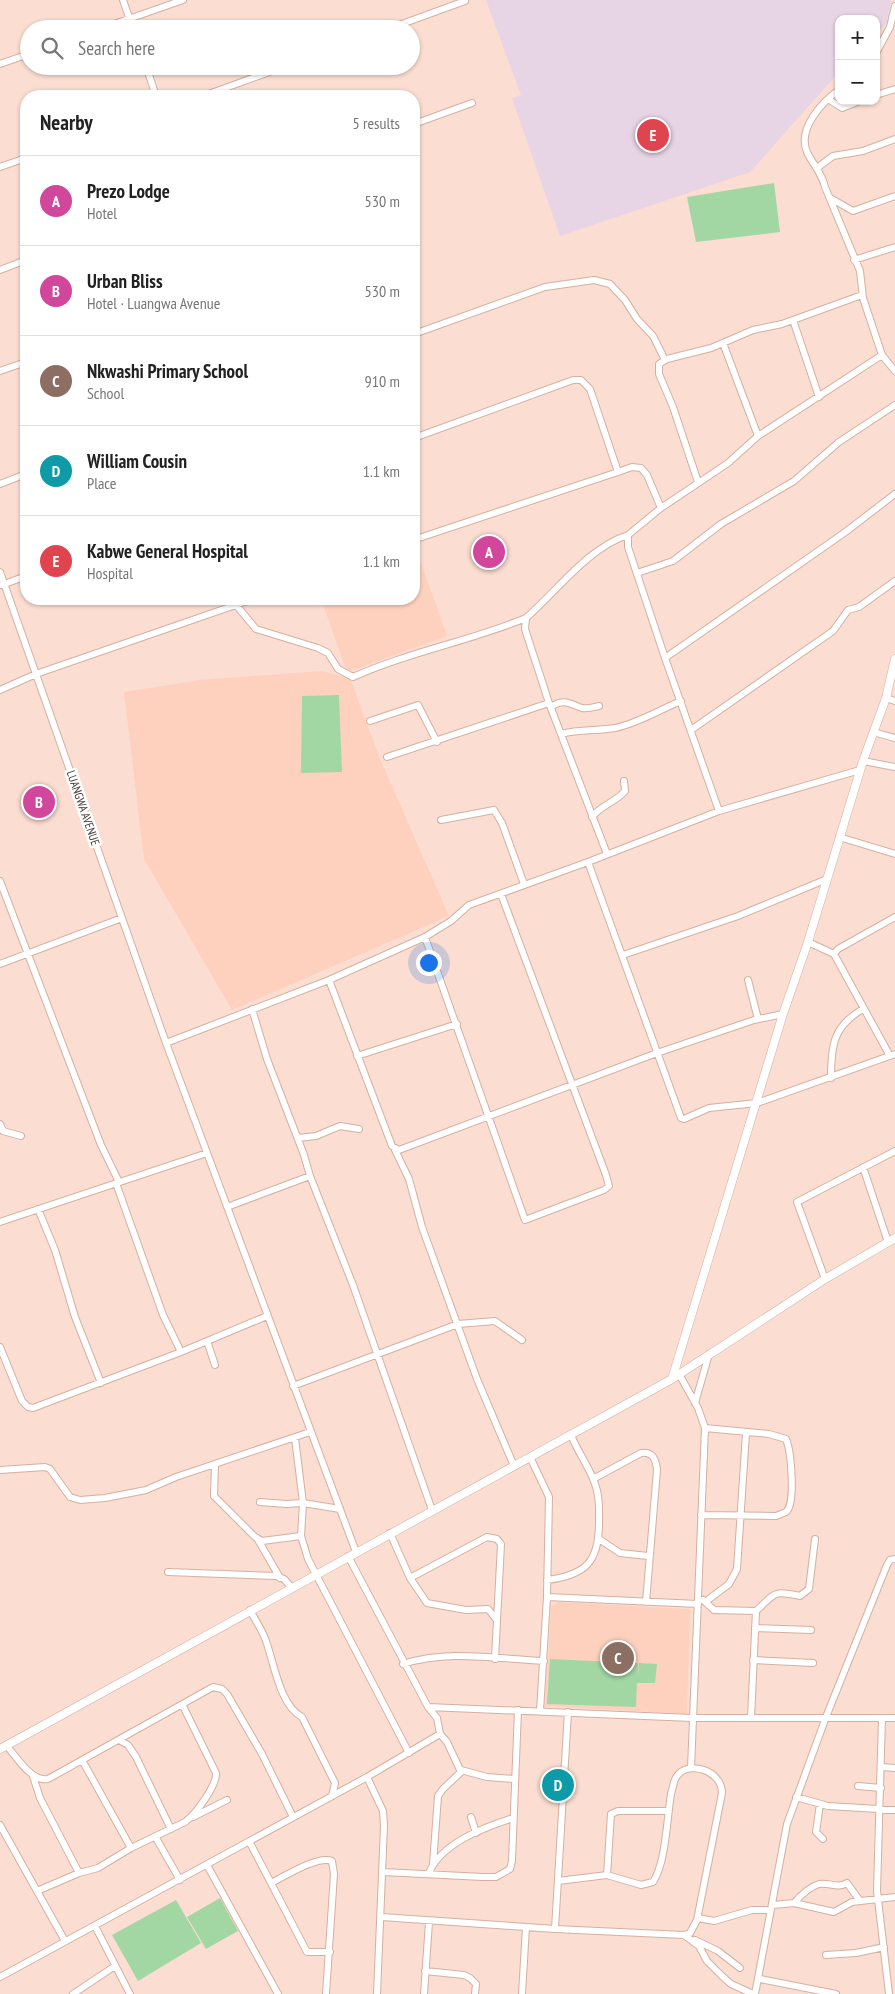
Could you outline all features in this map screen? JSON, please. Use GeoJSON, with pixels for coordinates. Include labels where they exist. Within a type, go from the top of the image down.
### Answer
{"type":"FeatureCollection","features":[{"type":"Feature","properties":{"kind":"street"},"geometry":{"type":"LineString","coordinates":[[123,0],[129,18]]}},
{"type":"Feature","properties":{"kind":"street"},"geometry":{"type":"LineString","coordinates":[[124,20],[184,0]]}},
{"type":"Feature","properties":{"kind":"street"},"geometry":{"type":"LineString","coordinates":[[413,20],[465,1]]}},
{"type":"Feature","properties":{"kind":"street"},"geometry":{"type":"LineString","coordinates":[[880,46],[890,27],[895,6]]}},
{"type":"Feature","properties":{"kind":"street"},"geometry":{"type":"LineString","coordinates":[[0,64],[20,57]]}},
{"type":"Feature","properties":{"kind":"street"},"geometry":{"type":"LineString","coordinates":[[149,75],[154,90]]}},
{"type":"Feature","properties":{"kind":"street"},"geometry":{"type":"LineString","coordinates":[[220,90],[261,75]]}},
{"type":"Feature","properties":{"kind":"street"},"geometry":{"type":"LineString","coordinates":[[880,94],[895,89]]}},
{"type":"Feature","properties":{"kind":"street"},"geometry":{"type":"LineString","coordinates":[[835,93],[809,123],[806,131],[806,151],[817,168],[860,271],[862,295],[882,355],[895,371]]}},
{"type":"Feature","properties":{"kind":"street"},"geometry":{"type":"LineString","coordinates":[[828,99],[835,104]]}},
{"type":"Feature","properties":{"kind":"street"},"geometry":{"type":"LineString","coordinates":[[420,122],[472,103]]}},
{"type":"Feature","properties":{"kind":"street"},"geometry":{"type":"LineString","coordinates":[[837,105],[842,108],[850,105]]}},
{"type":"Feature","properties":{"kind":"street"},"geometry":{"type":"LineString","coordinates":[[817,168],[833,156],[870,149],[895,139]]}},
{"type":"Feature","properties":{"kind":"street"},"geometry":{"type":"LineString","coordinates":[[0,167],[20,160]]}},
{"type":"Feature","properties":{"kind":"street"},"geometry":{"type":"LineString","coordinates":[[830,198],[853,211],[895,196]]}},
{"type":"Feature","properties":{"kind":"street"},"geometry":{"type":"LineString","coordinates":[[854,260],[895,247]]}},
{"type":"Feature","properties":{"kind":"street"},"geometry":{"type":"LineString","coordinates":[[0,270],[20,262]]}},
{"type":"Feature","properties":{"kind":"street"},"geometry":{"type":"LineString","coordinates":[[420,332],[545,287],[594,280],[610,284],[625,300],[637,319],[653,336],[665,360]]}},
{"type":"Feature","properties":{"kind":"street"},"geometry":{"type":"LineString","coordinates":[[698,482],[673,407],[659,374],[659,364],[665,360],[696,353],[753,330],[793,320],[862,295]]}},
{"type":"Feature","properties":{"kind":"street"},"geometry":{"type":"LineString","coordinates":[[793,320],[819,397]]}},
{"type":"Feature","properties":{"kind":"street"},"geometry":{"type":"LineString","coordinates":[[723,343],[758,436]]}},
{"type":"Feature","properties":{"kind":"street"},"geometry":{"type":"LineString","coordinates":[[0,690],[36,674],[236,605],[256,629],[318,648],[328,654],[338,669],[353,677],[384,663],[494,630],[526,618],[586,559],[612,541],[628,535],[661,508],[728,463],[758,436],[882,355]]}},
{"type":"Feature","properties":{"kind":"street"},"geometry":{"type":"LineString","coordinates":[[0,371],[20,364]]}},
{"type":"Feature","properties":{"kind":"street"},"geometry":{"type":"LineString","coordinates":[[420,436],[573,380],[581,380],[590,389],[618,472]]}},
{"type":"Feature","properties":{"kind":"street"},"geometry":{"type":"LineString","coordinates":[[637,573],[672,561],[721,524],[759,504],[794,481],[840,442],[895,405]]}},
{"type":"Feature","properties":{"kind":"street"},"geometry":{"type":"LineString","coordinates":[[420,538],[632,467],[641,468],[647,475],[661,508]]}},
{"type":"Feature","properties":{"kind":"street"},"geometry":{"type":"LineString","coordinates":[[0,484],[20,476]]}},
{"type":"Feature","properties":{"kind":"street"},"geometry":{"type":"LineString","coordinates":[[665,658],[844,533],[895,494]]}},
{"type":"Feature","properties":{"kind":"street"},"geometry":{"type":"LineString","coordinates":[[628,535],[628,547],[719,811]]}},
{"type":"Feature","properties":{"kind":"street","name":"LUANGWA AVENUE"},"geometry":{"type":"LineString","coordinates":[[0,572],[2,585],[36,674],[166,1043],[356,1552]]}},
{"type":"Feature","properties":{"kind":"street"},"geometry":{"type":"LineString","coordinates":[[2,585],[20,578]]}},
{"type":"Feature","properties":{"kind":"street"},"geometry":{"type":"LineString","coordinates":[[691,730],[833,631],[848,610],[859,607],[895,581]]}},
{"type":"Feature","properties":{"kind":"street"},"geometry":{"type":"LineString","coordinates":[[526,618],[526,636],[550,705],[607,854]]}},
{"type":"Feature","properties":{"kind":"street"},"geometry":{"type":"LineString","coordinates":[[675,1376],[783,1014],[808,942],[860,770],[886,698],[895,659]]}},
{"type":"Feature","properties":{"kind":"street"},"geometry":{"type":"LineString","coordinates":[[886,698],[895,701]]}},
{"type":"Feature","properties":{"kind":"street"},"geometry":{"type":"LineString","coordinates":[[387,758],[563,701],[570,702],[584,709],[599,706]]}},
{"type":"Feature","properties":{"kind":"street"},"geometry":{"type":"LineString","coordinates":[[561,734],[580,730],[592,732],[635,723],[680,701]]}},
{"type":"Feature","properties":{"kind":"street"},"geometry":{"type":"LineString","coordinates":[[370,722],[418,705],[437,742]]}},
{"type":"Feature","properties":{"kind":"street"},"geometry":{"type":"LineString","coordinates":[[873,732],[895,738]]}},
{"type":"Feature","properties":{"kind":"street"},"geometry":{"type":"LineString","coordinates":[[863,761],[895,767]]}},
{"type":"Feature","properties":{"kind":"street"},"geometry":{"type":"LineString","coordinates":[[166,1043],[329,980],[425,937],[450,921],[469,905],[588,862],[719,811],[860,770]]}},
{"type":"Feature","properties":{"kind":"street"},"geometry":{"type":"LineString","coordinates":[[592,817],[602,807],[621,796],[625,791],[624,782]]}},
{"type":"Feature","properties":{"kind":"street"},"geometry":{"type":"LineString","coordinates":[[441,820],[494,810],[502,823],[524,884]]}},
{"type":"Feature","properties":{"kind":"street"},"geometry":{"type":"LineString","coordinates":[[840,837],[895,854]]}},
{"type":"Feature","properties":{"kind":"street"},"geometry":{"type":"LineString","coordinates":[[588,862],[681,1118],[684,1119],[709,1108],[757,1103],[892,1055],[862,1009],[834,954],[808,942]]}},
{"type":"Feature","properties":{"kind":"street"},"geometry":{"type":"LineString","coordinates":[[622,956],[738,916],[827,879]]}},
{"type":"Feature","properties":{"kind":"street"},"geometry":{"type":"LineString","coordinates":[[0,881],[118,1182],[163,1315],[182,1352]]}},
{"type":"Feature","properties":{"kind":"street"},"geometry":{"type":"LineString","coordinates":[[425,937],[525,1220],[545,1214],[609,1186],[573,1084],[501,894]]}},
{"type":"Feature","properties":{"kind":"street"},"geometry":{"type":"LineString","coordinates":[[0,964],[122,918]]}},
{"type":"Feature","properties":{"kind":"street"},"geometry":{"type":"LineString","coordinates":[[834,954],[895,918]]}},
{"type":"Feature","properties":{"kind":"street"},"geometry":{"type":"LineString","coordinates":[[329,980],[357,1056],[395,1150],[409,1179],[422,1227],[497,1432],[514,1466]]}},
{"type":"Feature","properties":{"kind":"street"},"geometry":{"type":"LineString","coordinates":[[748,980],[758,1019]]}},
{"type":"Feature","properties":{"kind":"street"},"geometry":{"type":"LineString","coordinates":[[252,1009],[267,1058],[352,1284],[432,1510]]}},
{"type":"Feature","properties":{"kind":"street"},"geometry":{"type":"LineString","coordinates":[[831,1078],[831,1048],[848,1017],[862,1009]]}},
{"type":"Feature","properties":{"kind":"street"},"geometry":{"type":"LineString","coordinates":[[395,1150],[657,1053],[758,1019],[783,1014]]}},
{"type":"Feature","properties":{"kind":"street"},"geometry":{"type":"LineString","coordinates":[[357,1056],[457,1024]]}},
{"type":"Feature","properties":{"kind":"street"},"geometry":{"type":"LineString","coordinates":[[0,1124],[3,1131],[21,1136]]}},
{"type":"Feature","properties":{"kind":"street"},"geometry":{"type":"LineString","coordinates":[[297,1136],[316,1136],[340,1126],[359,1129]]}},
{"type":"Feature","properties":{"kind":"street"},"geometry":{"type":"LineString","coordinates":[[824,1279],[797,1202],[895,1151]]}},
{"type":"Feature","properties":{"kind":"street"},"geometry":{"type":"LineString","coordinates":[[0,1222],[207,1153]]}},
{"type":"Feature","properties":{"kind":"street"},"geometry":{"type":"LineString","coordinates":[[292,1817],[262,1754],[227,1694],[222,1689],[214,1687],[183,1706],[48,1779],[40,1780],[33,1776],[3,1747],[348,1556],[530,1458],[675,1376],[824,1279],[892,1240],[863,1167]]}},
{"type":"Feature","properties":{"kind":"street"},"geometry":{"type":"LineString","coordinates":[[227,1207],[310,1176]]}},
{"type":"Feature","properties":{"kind":"street"},"geometry":{"type":"LineString","coordinates":[[38,1209],[55,1250],[75,1317],[101,1383]]}},
{"type":"Feature","properties":{"kind":"street"},"geometry":{"type":"LineString","coordinates":[[0,1348],[22,1401],[28,1407],[33,1408],[182,1352],[267,1316]]}},
{"type":"Feature","properties":{"kind":"street"},"geometry":{"type":"LineString","coordinates":[[293,1386],[458,1324],[495,1321],[522,1340]]}},
{"type":"Feature","properties":{"kind":"street"},"geometry":{"type":"LineString","coordinates":[[207,1341],[215,1365]]}},
{"type":"Feature","properties":{"kind":"street"},"geometry":{"type":"LineString","coordinates":[[695,1403],[709,1354]]}},
{"type":"Feature","properties":{"kind":"street"},"geometry":{"type":"LineString","coordinates":[[675,1376],[695,1403],[705,1428],[696,1596],[698,1604],[691,1768]]}},
{"type":"Feature","properties":{"kind":"street"},"geometry":{"type":"LineString","coordinates":[[701,1515],[740,1517],[783,1514],[789,1510],[791,1504],[790,1449],[786,1439],[769,1434],[705,1428]]}},
{"type":"Feature","properties":{"kind":"street"},"geometry":{"type":"LineString","coordinates":[[0,1470],[45,1466],[50,1469],[70,1497],[80,1500],[146,1490],[176,1477],[310,1432]]}},
{"type":"Feature","properties":{"kind":"street"},"geometry":{"type":"LineString","coordinates":[[705,1602],[718,1594],[734,1578],[737,1569],[746,1433]]}},
{"type":"Feature","properties":{"kind":"street"},"geometry":{"type":"LineString","coordinates":[[547,1580],[561,1578],[584,1568],[594,1557],[599,1539],[599,1498],[593,1479],[571,1435]]}},
{"type":"Feature","properties":{"kind":"street"},"geometry":{"type":"LineString","coordinates":[[295,1438],[303,1502],[301,1536],[316,1574],[409,1753]]}},
{"type":"Feature","properties":{"kind":"street"},"geometry":{"type":"LineString","coordinates":[[593,1479],[641,1453],[650,1453],[655,1458],[657,1470],[648,1556],[646,1602]]}},
{"type":"Feature","properties":{"kind":"street"},"geometry":{"type":"LineString","coordinates":[[530,1458],[549,1497],[547,1597],[540,1711]]}},
{"type":"Feature","properties":{"kind":"street"},"geometry":{"type":"LineString","coordinates":[[215,1465],[214,1496],[257,1538],[280,1578],[292,1587]]}},
{"type":"Feature","properties":{"kind":"street"},"geometry":{"type":"LineString","coordinates":[[260,1502],[286,1504],[303,1502],[340,1509]]}},
{"type":"Feature","properties":{"kind":"street"},"geometry":{"type":"LineString","coordinates":[[390,1533],[410,1578],[427,1603],[466,1610],[488,1610],[497,1621]]}},
{"type":"Feature","properties":{"kind":"street"},"geometry":{"type":"LineString","coordinates":[[257,1538],[268,1541],[301,1536]]}},
{"type":"Feature","properties":{"kind":"street"},"geometry":{"type":"LineString","coordinates":[[410,1578],[488,1538],[497,1539],[501,1544],[495,1659]]}},
{"type":"Feature","properties":{"kind":"street"},"geometry":{"type":"LineString","coordinates":[[599,1539],[620,1553],[648,1556]]}},
{"type":"Feature","properties":{"kind":"street"},"geometry":{"type":"LineString","coordinates":[[751,1718],[756,1611],[773,1594],[779,1592],[800,1596],[809,1589],[815,1539]]}},
{"type":"Feature","properties":{"kind":"street"},"geometry":{"type":"LineString","coordinates":[[348,1556],[404,1664],[428,1707],[437,1718],[440,1734],[447,1742],[461,1770],[459,1776],[443,1789],[438,1796],[432,1864],[429,1873]]}},
{"type":"Feature","properties":{"kind":"street"},"geometry":{"type":"LineString","coordinates":[[687,1934],[699,1946],[708,1961],[722,1976],[731,1984],[754,1994],[773,1905],[787,1824],[826,1717],[887,1566],[890,1560],[895,1559]]}},
{"type":"Feature","properties":{"kind":"street"},"geometry":{"type":"LineString","coordinates":[[168,1572],[280,1578]]}},
{"type":"Feature","properties":{"kind":"street"},"geometry":{"type":"LineString","coordinates":[[696,1596],[714,1610],[756,1611]]}},
{"type":"Feature","properties":{"kind":"street"},"geometry":{"type":"LineString","coordinates":[[547,1597],[698,1604]]}},
{"type":"Feature","properties":{"kind":"street"},"geometry":{"type":"LineString","coordinates":[[250,1610],[266,1640],[274,1671],[285,1694],[295,1713],[302,1717],[336,1782],[332,1796]]}},
{"type":"Feature","properties":{"kind":"street"},"geometry":{"type":"LineString","coordinates":[[755,1628],[811,1630]]}},
{"type":"Feature","properties":{"kind":"street"},"geometry":{"type":"LineString","coordinates":[[404,1664],[422,1657],[441,1655],[544,1661]]}},
{"type":"Feature","properties":{"kind":"street"},"geometry":{"type":"LineString","coordinates":[[753,1660],[813,1663]]}},
{"type":"Feature","properties":{"kind":"street"},"geometry":{"type":"LineString","coordinates":[[183,1706],[214,1765],[217,1780],[190,1818]]}},
{"type":"Feature","properties":{"kind":"street"},"geometry":{"type":"LineString","coordinates":[[428,1707],[692,1718],[895,1718]]}},
{"type":"Feature","properties":{"kind":"street"},"geometry":{"type":"LineString","coordinates":[[382,1872],[483,1877],[496,1876],[510,1869],[512,1861],[518,1710]]}},
{"type":"Feature","properties":{"kind":"street"},"geometry":{"type":"LineString","coordinates":[[555,1930],[568,1712]]}},
{"type":"Feature","properties":{"kind":"street"},"geometry":{"type":"LineString","coordinates":[[882,1718],[878,1899],[889,1994]]}},
{"type":"Feature","properties":{"kind":"street"},"geometry":{"type":"LineString","coordinates":[[0,1977],[367,1777],[440,1734]]}},
{"type":"Feature","properties":{"kind":"street"},"geometry":{"type":"LineString","coordinates":[[120,1740],[128,1745],[136,1757],[147,1782],[161,1804],[171,1829]]}},
{"type":"Feature","properties":{"kind":"street"},"geometry":{"type":"LineString","coordinates":[[82,1760],[131,1848]]}},
{"type":"Feature","properties":{"kind":"street"},"geometry":{"type":"LineString","coordinates":[[882,1767],[895,1768]]}},
{"type":"Feature","properties":{"kind":"street"},"geometry":{"type":"LineString","coordinates":[[558,1881],[607,1875],[641,1885],[653,1882],[662,1854],[674,1779],[684,1770],[691,1768],[715,1774],[722,1785],[698,1918],[687,1934]]}},
{"type":"Feature","properties":{"kind":"street"},"geometry":{"type":"LineString","coordinates":[[461,1770],[487,1777],[514,1779]]}},
{"type":"Feature","properties":{"kind":"street"},"geometry":{"type":"LineString","coordinates":[[33,1776],[40,1798],[79,1873]]}},
{"type":"Feature","properties":{"kind":"street"},"geometry":{"type":"LineString","coordinates":[[367,1777],[383,1811],[382,1917],[377,1994]]}},
{"type":"Feature","properties":{"kind":"street"},"geometry":{"type":"LineString","coordinates":[[858,1786],[881,1788]]}},
{"type":"Feature","properties":{"kind":"street"},"geometry":{"type":"LineString","coordinates":[[796,1797],[820,1804],[895,1810]]}},
{"type":"Feature","properties":{"kind":"street"},"geometry":{"type":"LineString","coordinates":[[37,1891],[79,1873],[98,1868],[131,1848],[156,1838],[190,1818],[227,1800]]}},
{"type":"Feature","properties":{"kind":"street"},"geometry":{"type":"LineString","coordinates":[[820,1804],[816,1832],[823,1839]]}},
{"type":"Feature","properties":{"kind":"street"},"geometry":{"type":"LineString","coordinates":[[607,1875],[611,1814],[618,1811],[668,1811]]}},
{"type":"Feature","properties":{"kind":"street"},"geometry":{"type":"LineString","coordinates":[[471,1817],[476,1833]]}},
{"type":"Feature","properties":{"kind":"street"},"geometry":{"type":"LineString","coordinates":[[432,1864],[447,1851],[476,1833],[513,1818]]}},
{"type":"Feature","properties":{"kind":"street"},"geometry":{"type":"LineString","coordinates":[[0,1825],[65,1941]]}},
{"type":"Feature","properties":{"kind":"street"},"geometry":{"type":"LineString","coordinates":[[156,1838],[180,1880]]}},
{"type":"Feature","properties":{"kind":"street"},"geometry":{"type":"LineString","coordinates":[[249,1841],[307,1952],[330,1952]]}},
{"type":"Feature","properties":{"kind":"street"},"geometry":{"type":"LineString","coordinates":[[271,1883],[312,1863],[324,1859],[332,1861],[334,1874],[326,1994]]}},
{"type":"Feature","properties":{"kind":"street"},"geometry":{"type":"LineString","coordinates":[[207,1865],[278,1994]]}},
{"type":"Feature","properties":{"kind":"street"},"geometry":{"type":"LineString","coordinates":[[794,1903],[804,1891],[819,1884],[842,1886],[847,1883],[860,1901]]}},
{"type":"Feature","properties":{"kind":"street"},"geometry":{"type":"LineString","coordinates":[[773,1905],[794,1903],[834,1912],[852,1902],[895,1897]]}},
{"type":"Feature","properties":{"kind":"street"},"geometry":{"type":"LineString","coordinates":[[698,1918],[714,1920],[752,1910],[766,1910]]}},
{"type":"Feature","properties":{"kind":"street"},"geometry":{"type":"LineString","coordinates":[[382,1917],[555,1930],[687,1934],[718,1950],[740,1968]]}},
{"type":"Feature","properties":{"kind":"street"},"geometry":{"type":"LineString","coordinates":[[424,1994],[429,1922]]}},
{"type":"Feature","properties":{"kind":"street"},"geometry":{"type":"LineString","coordinates":[[95,1926],[130,1994]]}},
{"type":"Feature","properties":{"kind":"street"},"geometry":{"type":"LineString","coordinates":[[522,1994],[526,1927]]}},
{"type":"Feature","properties":{"kind":"street"},"geometry":{"type":"LineString","coordinates":[[826,1955],[856,1953],[884,1947]]}},
{"type":"Feature","properties":{"kind":"street"},"geometry":{"type":"LineString","coordinates":[[73,1994],[115,1966]]}},
{"type":"Feature","properties":{"kind":"street"},"geometry":{"type":"LineString","coordinates":[[426,1971],[470,1978],[476,1984],[475,1994]]}},
{"type":"Feature","properties":{"kind":"street"},"geometry":{"type":"LineString","coordinates":[[760,1980],[836,1994]]}},
{"type":"Feature","properties":{"kind":"shaded area"},"geometry":{"type":"Polygon","coordinates":[[[486,0],[891,0],[886,24],[880,29],[880,15],[835,15],[835,76],[750,172],[560,236],[512,98],[521,95],[486,0]]]}},
{"type":"Feature","properties":{"kind":"shaded area"},"geometry":{"type":"Polygon","coordinates":[[[420,560],[447,636],[347,672],[323,605],[420,605],[420,560]]]}},
{"type":"Feature","properties":{"kind":"shaded area"},"geometry":{"type":"Polygon","coordinates":[[[321,671],[350,678],[380,759],[449,916],[232,1010],[144,859],[124,692],[200,680],[321,671]]]}},
{"type":"Feature","properties":{"kind":"shaded area"},"geometry":{"type":"Polygon","coordinates":[[[559,1602],[690,1609],[687,1714],[545,1706],[551,1606],[559,1602]]]}},
{"type":"Feature","properties":{"kind":"green space"},"geometry":{"type":"Polygon","coordinates":[[[774,183],[780,232],[696,242],[687,197],[774,183]]]}},
{"type":"Feature","properties":{"kind":"green space"},"geometry":{"type":"Polygon","coordinates":[[[339,695],[342,772],[301,773],[302,696],[339,695]]]}},
{"type":"Feature","properties":{"kind":"green space"},"geometry":{"type":"Polygon","coordinates":[[[550,1659],[638,1663],[638,1676],[639,1663],[657,1664],[655,1683],[637,1683],[636,1707],[547,1704],[550,1659]]]}},
{"type":"Feature","properties":{"kind":"green space"},"geometry":{"type":"Polygon","coordinates":[[[220,1898],[238,1931],[206,1949],[187,1917],[220,1898]]]}},
{"type":"Feature","properties":{"kind":"green space"},"geometry":{"type":"Polygon","coordinates":[[[176,1900],[201,1943],[138,1981],[112,1935],[176,1900]]]}},
{"type":"Feature","properties":{"kind":"place","name":"Kabwe General Hospital"},"geometry":{"type":"Point","coordinates":[653,135]}},
{"type":"Feature","properties":{"kind":"place","name":"Prezo Lodge"},"geometry":{"type":"Point","coordinates":[489,552]}},
{"type":"Feature","properties":{"kind":"place","name":"Urban Bliss"},"geometry":{"type":"Point","coordinates":[39,802]}},
{"type":"Feature","properties":{"kind":"place","name":"Nkwashi Primary School"},"geometry":{"type":"Point","coordinates":[618,1658]}},
{"type":"Feature","properties":{"kind":"place","name":"William Cousin"},"geometry":{"type":"Point","coordinates":[558,1785]}}]}
